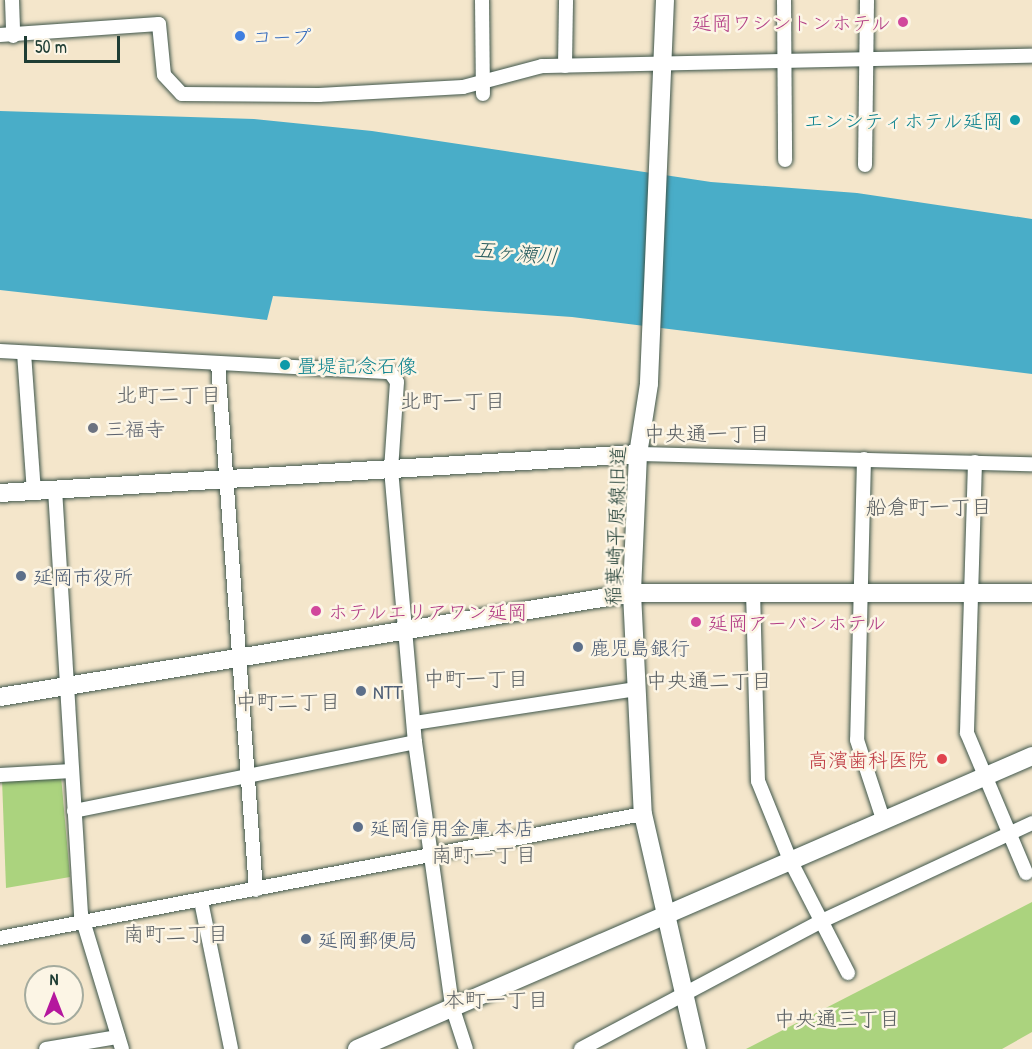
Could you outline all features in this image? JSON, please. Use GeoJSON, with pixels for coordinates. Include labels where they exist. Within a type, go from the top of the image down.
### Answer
{"type":"FeatureCollection","features":[{"type":"Feature","properties":{"kind":"street"},"geometry":{"type":"LineString","coordinates":[[12,0],[7,36],[159,24],[164,75],[182,94],[319,95],[463,87],[485,78],[565,66],[1032,56]]}},
{"type":"Feature","properties":{"kind":"street"},"geometry":{"type":"LineString","coordinates":[[482,0],[485,78],[483,94]]}},
{"type":"Feature","properties":{"kind":"street"},"geometry":{"type":"LineString","coordinates":[[565,66],[566,0]]}},
{"type":"Feature","properties":{"kind":"street","name":"稲葉崎平原線旧道"},"geometry":{"type":"LineString","coordinates":[[665,0],[656,161],[649,384],[638,454],[632,592],[643,814],[696,1045]]}},
{"type":"Feature","properties":{"kind":"street"},"geometry":{"type":"LineString","coordinates":[[784,0],[785,160]]}},
{"type":"Feature","properties":{"kind":"street"},"geometry":{"type":"LineString","coordinates":[[865,165],[867,0]]}},
{"type":"Feature","properties":{"kind":"street"},"geometry":{"type":"LineString","coordinates":[[0,351],[390,372],[397,382],[391,469],[414,723],[452,1006],[466,1049]]}},
{"type":"Feature","properties":{"kind":"street"},"geometry":{"type":"LineString","coordinates":[[24,353],[34,491]]}},
{"type":"Feature","properties":{"kind":"street"},"geometry":{"type":"LineString","coordinates":[[218,363],[256,890]]}},
{"type":"Feature","properties":{"kind":"street"},"geometry":{"type":"LineString","coordinates":[[0,493],[226,477],[638,454],[1032,464]]}},
{"type":"Feature","properties":{"kind":"street"},"geometry":{"type":"LineString","coordinates":[[864,459],[857,740],[883,819]]}},
{"type":"Feature","properties":{"kind":"street"},"geometry":{"type":"LineString","coordinates":[[975,462],[967,734],[1026,873]]}},
{"type":"Feature","properties":{"kind":"street"},"geometry":{"type":"LineString","coordinates":[[46,1049],[120,1043],[84,922],[74,811],[55,489]]}},
{"type":"Feature","properties":{"kind":"street"},"geometry":{"type":"LineString","coordinates":[[753,591],[754,753],[758,781],[790,860],[848,974]]}},
{"type":"Feature","properties":{"kind":"street"},"geometry":{"type":"LineString","coordinates":[[0,697],[632,592],[1032,593]]}},
{"type":"Feature","properties":{"kind":"street"},"geometry":{"type":"LineString","coordinates":[[414,723],[637,689]]}},
{"type":"Feature","properties":{"kind":"street"},"geometry":{"type":"LineString","coordinates":[[74,811],[416,742]]}},
{"type":"Feature","properties":{"kind":"street"},"geometry":{"type":"LineString","coordinates":[[357,1049],[1032,756]]}},
{"type":"Feature","properties":{"kind":"street"},"geometry":{"type":"LineString","coordinates":[[0,775],[72,771]]}},
{"type":"Feature","properties":{"kind":"street"},"geometry":{"type":"LineString","coordinates":[[0,938],[643,814]]}},
{"type":"Feature","properties":{"kind":"street"},"geometry":{"type":"LineString","coordinates":[[581,1049],[685,996],[822,921],[1032,823]]}},
{"type":"Feature","properties":{"kind":"street"},"geometry":{"type":"LineString","coordinates":[[201,901],[231,1049]]}},
{"type":"Feature","properties":{"kind":"green space"},"geometry":{"type":"Polygon","coordinates":[[[61,776],[70,877],[6,888],[2,779],[61,776]]]}},
{"type":"Feature","properties":{"kind":"green space"},"geometry":{"type":"Polygon","coordinates":[[[1032,902],[1032,1032],[1002,1049],[746,1049],[1032,902]]]}},
{"type":"Feature","properties":{"kind":"water","name":"五ヶ瀬川"},"geometry":{"type":"Polygon","coordinates":[[[0,111],[254,119],[372,131],[711,182],[857,193],[1032,219],[1032,374],[572,317],[273,296],[267,320],[0,290],[0,111]]]}},
{"type":"Feature","properties":{"kind":"place","name":"延岡ワシントンホテル"},"geometry":{"type":"Point","coordinates":[903,22]}},
{"type":"Feature","properties":{"kind":"place","name":"コープ"},"geometry":{"type":"Point","coordinates":[240,36]}},
{"type":"Feature","properties":{"kind":"place","name":"エンシティホテル延岡"},"geometry":{"type":"Point","coordinates":[1015,120]}},
{"type":"Feature","properties":{"kind":"place","name":"畳堤記念石像"},"geometry":{"type":"Point","coordinates":[285,365]}},
{"type":"Feature","properties":{"kind":"place","name":"三福寺"},"geometry":{"type":"Point","coordinates":[93,428]}},
{"type":"Feature","properties":{"kind":"place","name":"延岡市役所"},"geometry":{"type":"Point","coordinates":[21,576]}},
{"type":"Feature","properties":{"kind":"place","name":"ホテルエリアワン延岡"},"geometry":{"type":"Point","coordinates":[316,611]}},
{"type":"Feature","properties":{"kind":"place","name":"延岡アーバンホテル"},"geometry":{"type":"Point","coordinates":[696,622]}},
{"type":"Feature","properties":{"kind":"place","name":"鹿児島銀行"},"geometry":{"type":"Point","coordinates":[578,647]}},
{"type":"Feature","properties":{"kind":"place","name":"NTT"},"geometry":{"type":"Point","coordinates":[361,691]}},
{"type":"Feature","properties":{"kind":"place","name":"高濱歯科医院"},"geometry":{"type":"Point","coordinates":[942,759]}},
{"type":"Feature","properties":{"kind":"place","name":"延岡信用金庫 本店"},"geometry":{"type":"Point","coordinates":[358,827]}},
{"type":"Feature","properties":{"kind":"place","name":"延岡郵便局"},"geometry":{"type":"Point","coordinates":[306,939]}},
{"type":"Feature","properties":{"kind":"district","name":"北町二丁目"},"geometry":{"type":"Point","coordinates":[169,395]}},
{"type":"Feature","properties":{"kind":"district","name":"北町一丁目"},"geometry":{"type":"Point","coordinates":[453,401]}},
{"type":"Feature","properties":{"kind":"district","name":"中央通一丁目"},"geometry":{"type":"Point","coordinates":[707,434]}},
{"type":"Feature","properties":{"kind":"district","name":"船倉町一丁目"},"geometry":{"type":"Point","coordinates":[929,507]}},
{"type":"Feature","properties":{"kind":"district","name":"中町一丁目"},"geometry":{"type":"Point","coordinates":[476,679]}},
{"type":"Feature","properties":{"kind":"district","name":"中央通二丁目"},"geometry":{"type":"Point","coordinates":[709,681]}},
{"type":"Feature","properties":{"kind":"district","name":"中町二丁目"},"geometry":{"type":"Point","coordinates":[288,702]}},
{"type":"Feature","properties":{"kind":"district","name":"南町一丁目"},"geometry":{"type":"Point","coordinates":[484,855]}},
{"type":"Feature","properties":{"kind":"district","name":"南町二丁目"},"geometry":{"type":"Point","coordinates":[176,934]}},
{"type":"Feature","properties":{"kind":"district","name":"本町一丁目"},"geometry":{"type":"Point","coordinates":[496,1000]}},
{"type":"Feature","properties":{"kind":"district","name":"中央通三丁目"},"geometry":{"type":"Point","coordinates":[837,1019]}}]}
